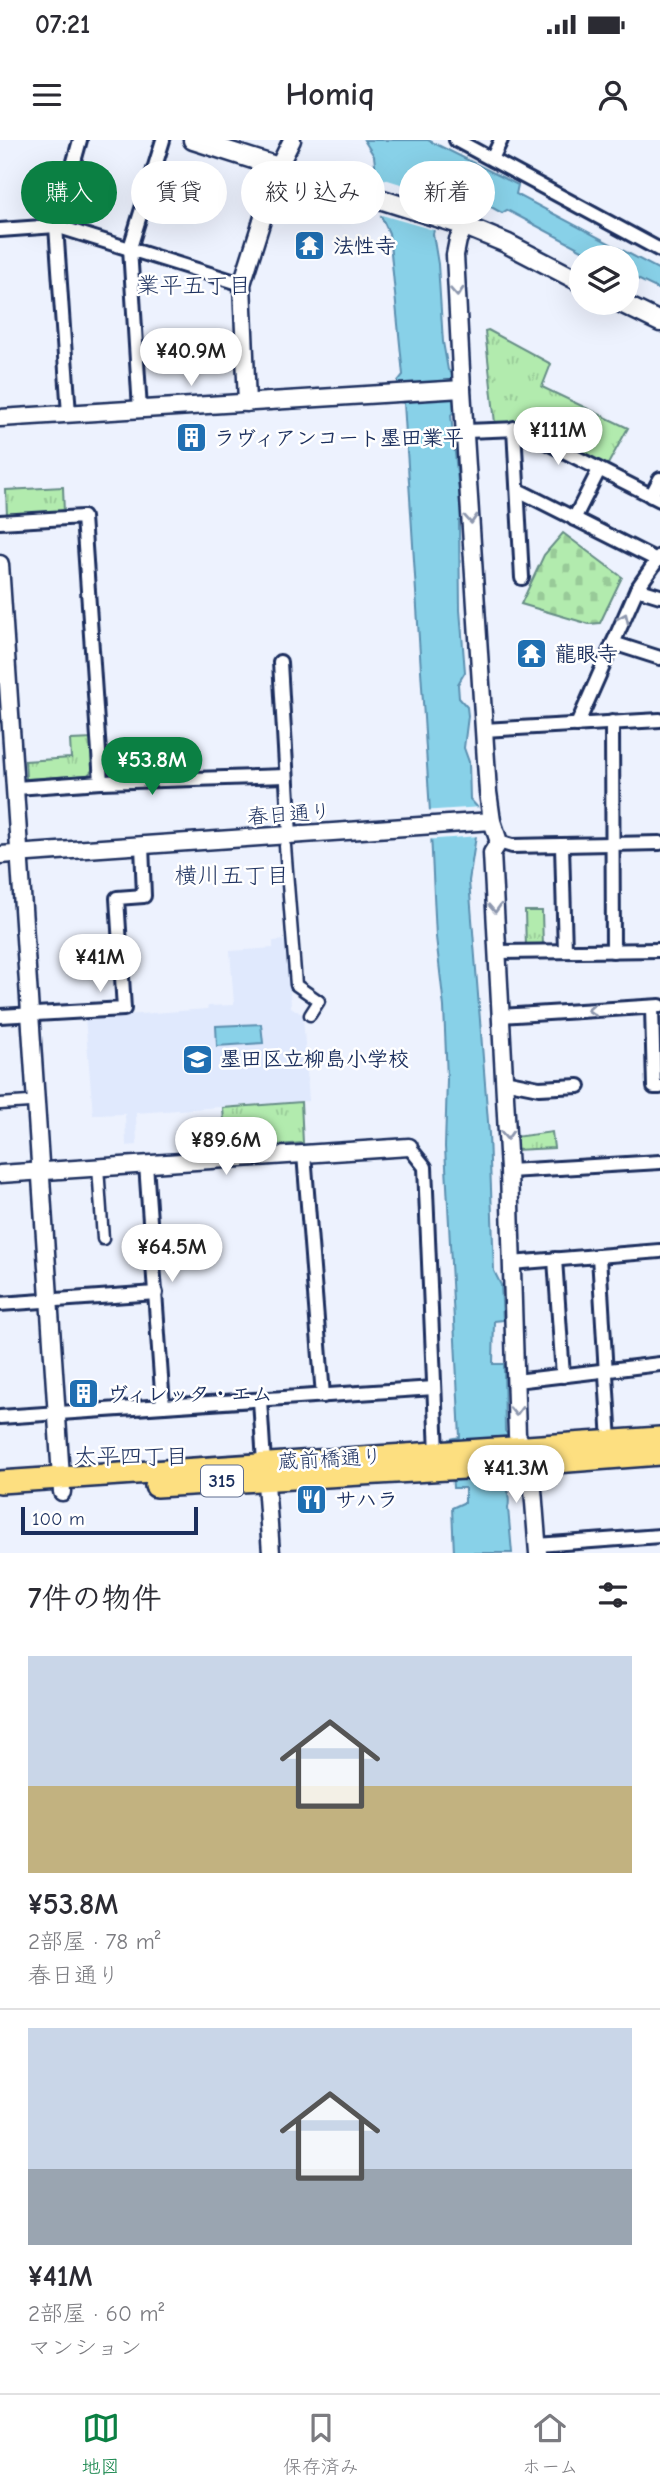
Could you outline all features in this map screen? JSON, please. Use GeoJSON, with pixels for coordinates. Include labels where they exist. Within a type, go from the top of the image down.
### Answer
{"type":"FeatureCollection","features":[{"type":"Feature","properties":{"kind":"main road"},"geometry":{"type":"LineString","coordinates":[[193,140],[262,161]]}},
{"type":"Feature","properties":{"kind":"main road"},"geometry":{"type":"LineString","coordinates":[[385,200],[465,226],[506,243],[569,276]]}},
{"type":"Feature","properties":{"kind":"main road"},"geometry":{"type":"LineString","coordinates":[[639,312],[660,322]]}},
{"type":"Feature","properties":{"kind":"main road","name":"蔵前橋通り"},"geometry":{"type":"LineString","coordinates":[[521,1456],[610,1441],[660,1438]]}},
{"type":"Feature","properties":{"kind":"main road","name":"蔵前橋通り"},"geometry":{"type":"LineString","coordinates":[[0,1496],[62,1485],[441,1458],[660,1454]]}},
{"type":"Feature","properties":{"kind":"main road","name":"蔵前橋通り"},"geometry":{"type":"LineString","coordinates":[[0,1482],[62,1485]]}},
{"type":"Feature","properties":{"kind":"street"},"geometry":{"type":"LineString","coordinates":[[69,414],[56,226],[80,140]]}},
{"type":"Feature","properties":{"kind":"street"},"geometry":{"type":"LineString","coordinates":[[140,410],[130,248],[163,140]]}},
{"type":"Feature","properties":{"kind":"street"},"geometry":{"type":"LineString","coordinates":[[282,161],[292,140]]}},
{"type":"Feature","properties":{"kind":"street"},"geometry":{"type":"LineString","coordinates":[[456,140],[660,250]]}},
{"type":"Feature","properties":{"kind":"street"},"geometry":{"type":"LineString","coordinates":[[492,159],[501,140]]}},
{"type":"Feature","properties":{"kind":"street"},"geometry":{"type":"LineString","coordinates":[[247,403],[242,285],[261,224]]}},
{"type":"Feature","properties":{"kind":"street"},"geometry":{"type":"LineString","coordinates":[[0,230],[56,226],[242,285]]}},
{"type":"Feature","properties":{"kind":"street"},"geometry":{"type":"LineString","coordinates":[[465,226],[458,240],[456,255],[459,389],[466,430],[492,821],[499,842]]}},
{"type":"Feature","properties":{"kind":"street"},"geometry":{"type":"LineString","coordinates":[[0,418],[459,389]]}},
{"type":"Feature","properties":{"kind":"street"},"geometry":{"type":"LineString","coordinates":[[514,428],[523,578]]}},
{"type":"Feature","properties":{"kind":"street"},"geometry":{"type":"LineString","coordinates":[[466,430],[520,429],[656,498],[660,479]]}},
{"type":"Feature","properties":{"kind":"street"},"geometry":{"type":"LineString","coordinates":[[574,519],[599,470]]}},
{"type":"Feature","properties":{"kind":"street"},"geometry":{"type":"LineString","coordinates":[[517,491],[658,558],[637,589],[577,725]]}},
{"type":"Feature","properties":{"kind":"street"},"geometry":{"type":"LineString","coordinates":[[0,522],[83,517],[101,782]]}},
{"type":"Feature","properties":{"kind":"street"},"geometry":{"type":"LineString","coordinates":[[0,564],[5,705],[16,788],[62,1485]]}},
{"type":"Feature","properties":{"kind":"street"},"geometry":{"type":"LineString","coordinates":[[637,589],[660,596]]}},
{"type":"Feature","properties":{"kind":"street"},"geometry":{"type":"LineString","coordinates":[[613,643],[660,658]]}},
{"type":"Feature","properties":{"kind":"street"},"geometry":{"type":"LineString","coordinates":[[280,662],[296,985],[319,1001],[310,1015]]}},
{"type":"Feature","properties":{"kind":"street"},"geometry":{"type":"LineString","coordinates":[[485,730],[660,720]]}},
{"type":"Feature","properties":{"kind":"street"},"geometry":{"type":"LineString","coordinates":[[612,722],[613,951]]}},
{"type":"Feature","properties":{"kind":"street"},"geometry":{"type":"LineString","coordinates":[[16,788],[101,782],[286,776]]}},
{"type":"Feature","properties":{"kind":"street","name":"春日通り"},"geometry":{"type":"LineString","coordinates":[[0,855],[142,845],[287,841],[492,821]]}},
{"type":"Feature","properties":{"kind":"street"},"geometry":{"type":"LineString","coordinates":[[499,842],[512,846],[660,843]]}},
{"type":"Feature","properties":{"kind":"street"},"geometry":{"type":"LineString","coordinates":[[499,842],[492,853],[509,1171],[517,1435],[538,1549],[660,1536]]}},
{"type":"Feature","properties":{"kind":"street"},"geometry":{"type":"LineString","coordinates":[[0,1016],[124,1009],[117,898],[144,896],[142,845]]}},
{"type":"Feature","properties":{"kind":"street"},"geometry":{"type":"LineString","coordinates":[[562,846],[565,951]]}},
{"type":"Feature","properties":{"kind":"street"},"geometry":{"type":"LineString","coordinates":[[497,952],[660,950]]}},
{"type":"Feature","properties":{"kind":"street"},"geometry":{"type":"LineString","coordinates":[[500,1016],[656,1007],[654,1087],[660,1087]]}},
{"type":"Feature","properties":{"kind":"street"},"geometry":{"type":"LineString","coordinates":[[504,1081],[540,1088],[579,1086]]}},
{"type":"Feature","properties":{"kind":"street"},"geometry":{"type":"LineString","coordinates":[[0,1104],[29,1102]]}},
{"type":"Feature","properties":{"kind":"street"},"geometry":{"type":"LineString","coordinates":[[0,1174],[409,1147],[425,1167],[434,1388],[441,1458]]}},
{"type":"Feature","properties":{"kind":"street"},"geometry":{"type":"LineString","coordinates":[[304,1154],[323,1395]]}},
{"type":"Feature","properties":{"kind":"street"},"geometry":{"type":"LineString","coordinates":[[509,1171],[660,1162]]}},
{"type":"Feature","properties":{"kind":"street"},"geometry":{"type":"LineString","coordinates":[[146,1164],[163,1406]]}},
{"type":"Feature","properties":{"kind":"street"},"geometry":{"type":"LineString","coordinates":[[98,1167],[103,1239]]}},
{"type":"Feature","properties":{"kind":"street"},"geometry":{"type":"LineString","coordinates":[[511,1263],[660,1251]]}},
{"type":"Feature","properties":{"kind":"street"},"geometry":{"type":"LineString","coordinates":[[599,1256],[610,1441]]}},
{"type":"Feature","properties":{"kind":"street"},"geometry":{"type":"LineString","coordinates":[[555,1259],[563,1376]]}},
{"type":"Feature","properties":{"kind":"street"},"geometry":{"type":"LineString","coordinates":[[0,1304],[156,1293]]}},
{"type":"Feature","properties":{"kind":"street"},"geometry":{"type":"LineString","coordinates":[[516,1381],[660,1364]]}},
{"type":"Feature","properties":{"kind":"street"},"geometry":{"type":"LineString","coordinates":[[0,1417],[434,1388]]}},
{"type":"Feature","properties":{"kind":"street"},"geometry":{"type":"LineString","coordinates":[[260,1400],[271,1553]]}},
{"type":"Feature","properties":{"kind":"shaded area","name":"墨田区立柳島小学校"},"geometry":{"type":"Polygon","coordinates":[[[287,940],[291,1007],[303,1015],[309,1101],[136,1113],[137,1145],[126,1146],[125,1114],[93,1115],[85,1018],[234,1005],[230,951],[273,948],[273,941],[287,940]]]}},
{"type":"Feature","properties":{"kind":"green space"},"geometry":{"type":"Polygon","coordinates":[[[488,330],[551,364],[542,387],[628,428],[607,466],[522,424],[495,423],[485,331],[488,330]]]}},
{"type":"Feature","properties":{"kind":"green space"},"geometry":{"type":"Polygon","coordinates":[[[63,487],[64,513],[7,516],[6,490],[63,487]]]}},
{"type":"Feature","properties":{"kind":"green space"},"geometry":{"type":"Polygon","coordinates":[[[563,533],[622,577],[600,623],[589,624],[521,604],[544,555],[563,533]]]}},
{"type":"Feature","properties":{"kind":"green space"},"geometry":{"type":"Polygon","coordinates":[[[94,739],[96,766],[88,775],[26,779],[25,761],[71,758],[70,740],[94,739]]]}},
{"type":"Feature","properties":{"kind":"green space"},"geometry":{"type":"Polygon","coordinates":[[[525,911],[542,911],[543,947],[526,948],[525,911]]]}},
{"type":"Feature","properties":{"kind":"green space"},"geometry":{"type":"Polygon","coordinates":[[[301,1102],[303,1143],[226,1149],[223,1108],[301,1102]]]}},
{"type":"Feature","properties":{"kind":"green space"},"geometry":{"type":"Polygon","coordinates":[[[552,1132],[554,1148],[515,1150],[514,1137],[552,1132]]]}},
{"type":"Feature","properties":{"kind":"water"},"geometry":{"type":"Polygon","coordinates":[[[364,140],[428,140],[470,161],[399,161],[399,224],[435,224],[433,234],[438,264],[443,342],[448,370],[452,373],[454,411],[451,415],[462,520],[459,521],[460,610],[465,672],[458,684],[459,698],[467,707],[468,716],[464,748],[469,762],[470,799],[480,810],[469,881],[489,1134],[494,1271],[501,1285],[503,1320],[494,1321],[493,1364],[504,1364],[512,1553],[454,1553],[452,1508],[465,1502],[465,1488],[453,1488],[450,1439],[460,1437],[445,1147],[447,1079],[444,1007],[436,937],[404,403],[399,402],[398,381],[403,375],[389,233],[385,224],[385,161],[375,161],[364,140]]]}},
{"type":"Feature","properties":{"kind":"water"},"geometry":{"type":"Polygon","coordinates":[[[495,174],[518,185],[516,194],[613,245],[573,245],[507,210],[502,213],[495,209],[495,174]]]}},
{"type":"Feature","properties":{"kind":"water"},"geometry":{"type":"Polygon","coordinates":[[[639,259],[660,270],[660,290],[639,280],[639,259]]]}},
{"type":"Feature","properties":{"kind":"water"},"geometry":{"type":"Polygon","coordinates":[[[261,1024],[263,1043],[217,1046],[216,1026],[261,1024]]]}},
{"type":"Feature","properties":{"kind":"pier"},"geometry":{"type":"Polygon","coordinates":[[[385,179],[399,183],[399,220],[385,216],[385,179]]]}},
{"type":"Feature","properties":{"kind":"pier"},"geometry":{"type":"Polygon","coordinates":[[[413,224],[439,224],[437,231],[413,224]]]}},
{"type":"Feature","properties":{"kind":"pier"},"geometry":{"type":"Polygon","coordinates":[[[482,807],[480,836],[423,840],[421,811],[482,807]]]}},
{"type":"Feature","properties":{"kind":"place","name":"法性寺"},"geometry":{"type":"Point","coordinates":[310,246]}},
{"type":"Feature","properties":{"kind":"place","name":"ラヴィアンコート墨田業平"},"geometry":{"type":"Point","coordinates":[191,438]}},
{"type":"Feature","properties":{"kind":"place","name":"龍眼寺"},"geometry":{"type":"Point","coordinates":[532,654]}},
{"type":"Feature","properties":{"kind":"place","name":"墨田区立柳島小学校"},"geometry":{"type":"Point","coordinates":[197,1059]}},
{"type":"Feature","properties":{"kind":"place","name":"ヴィレッタ・エム"},"geometry":{"type":"Point","coordinates":[84,1394]}},
{"type":"Feature","properties":{"kind":"place","name":"サハラ"},"geometry":{"type":"Point","coordinates":[312,1500]}},
{"type":"Feature","properties":{"kind":"district","name":"業平五丁目"},"geometry":{"type":"Point","coordinates":[194,285]}},
{"type":"Feature","properties":{"kind":"district","name":"横川五丁目"},"geometry":{"type":"Point","coordinates":[232,875]}},
{"type":"Feature","properties":{"kind":"district","name":"太平四丁目"},"geometry":{"type":"Point","coordinates":[131,1456]}}]}
